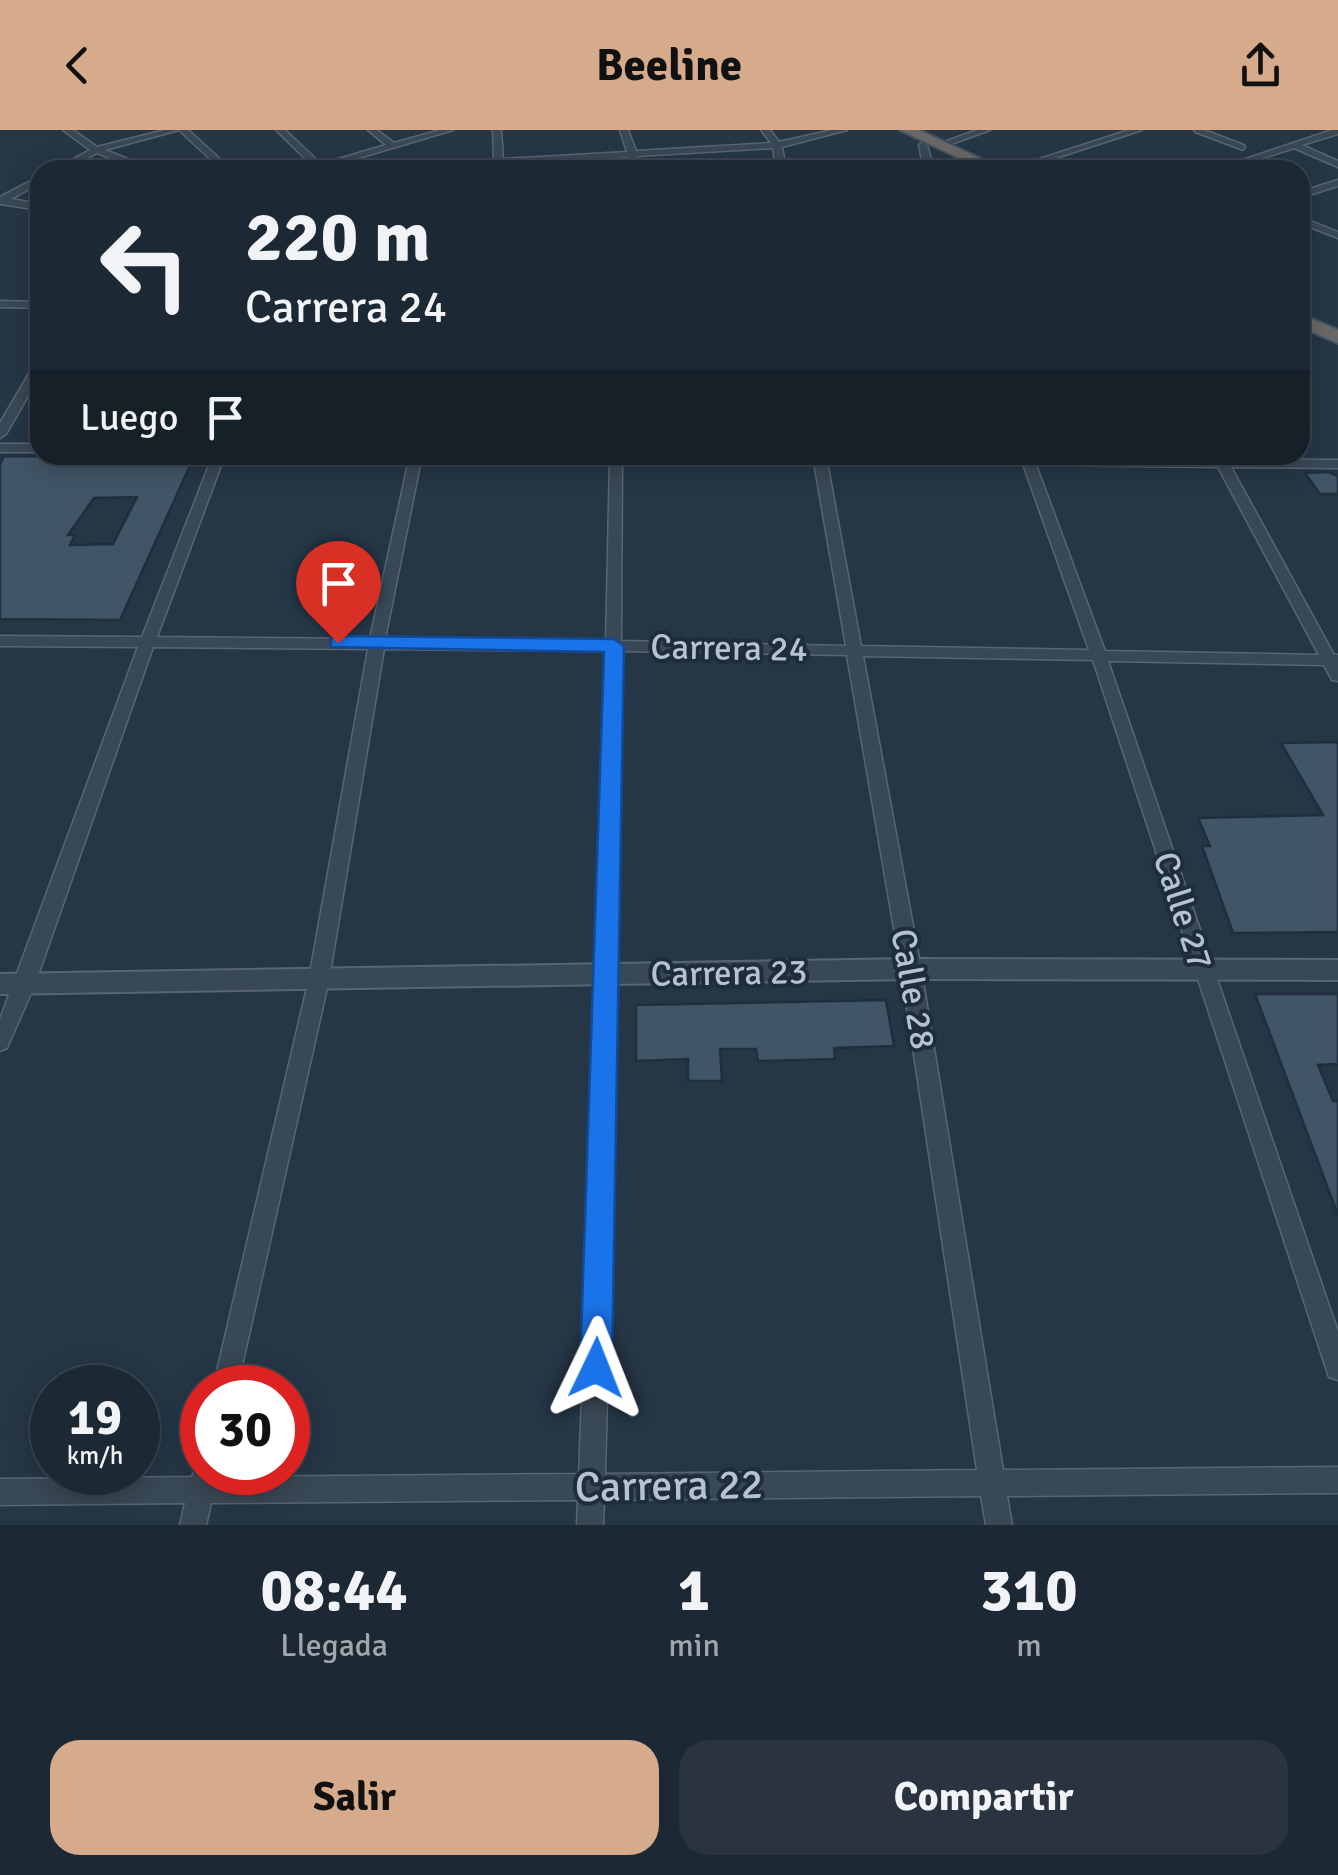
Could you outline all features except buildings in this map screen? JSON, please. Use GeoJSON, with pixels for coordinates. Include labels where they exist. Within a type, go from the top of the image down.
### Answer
{"type":"FeatureCollection","features":[{"type":"Feature","properties":{"kind":"highway"},"geometry":{"type":"LineString","coordinates":[[891,130],[956,160]]}},
{"type":"Feature","properties":{"kind":"highway"},"geometry":{"type":"LineString","coordinates":[[907,130],[974,160]]}},
{"type":"Feature","properties":{"kind":"highway"},"geometry":{"type":"LineString","coordinates":[[1310,319],[1338,324]]}},
{"type":"Feature","properties":{"kind":"highway"},"geometry":{"type":"LineString","coordinates":[[1310,322],[1338,338]]}},
{"type":"Feature","properties":{"kind":"street"},"geometry":{"type":"LineString","coordinates":[[67,130],[96,150],[124,160]]}},
{"type":"Feature","properties":{"kind":"street"},"geometry":{"type":"LineString","coordinates":[[77,160],[96,150],[175,130]]}},
{"type":"Feature","properties":{"kind":"street"},"geometry":{"type":"LineString","coordinates":[[183,130],[216,160]]}},
{"type":"Feature","properties":{"kind":"street"},"geometry":{"type":"LineString","coordinates":[[280,130],[312,160]]}},
{"type":"Feature","properties":{"kind":"street"},"geometry":{"type":"LineString","coordinates":[[372,130],[392,146]]}},
{"type":"Feature","properties":{"kind":"street"},"geometry":{"type":"LineString","coordinates":[[347,160],[449,130]]}},
{"type":"Feature","properties":{"kind":"street"},"geometry":{"type":"LineString","coordinates":[[497,130],[500,160]]}},
{"type":"Feature","properties":{"kind":"street"},"geometry":{"type":"LineString","coordinates":[[624,130],[633,160]]}},
{"type":"Feature","properties":{"kind":"street"},"geometry":{"type":"LineString","coordinates":[[765,130],[777,145],[779,160]]}},
{"type":"Feature","properties":{"kind":"street"},"geometry":{"type":"LineString","coordinates":[[573,160],[777,145],[843,130]]}},
{"type":"Feature","properties":{"kind":"street"},"geometry":{"type":"LineString","coordinates":[[940,145],[970,132],[986,130]]}},
{"type":"Feature","properties":{"kind":"street"},"geometry":{"type":"LineString","coordinates":[[1042,160],[1138,130]]}},
{"type":"Feature","properties":{"kind":"street"},"geometry":{"type":"LineString","coordinates":[[1248,160],[1338,131]]}},
{"type":"Feature","properties":{"kind":"street"},"geometry":{"type":"LineString","coordinates":[[923,145],[927,160]]}},
{"type":"Feature","properties":{"kind":"street"},"geometry":{"type":"LineString","coordinates":[[1294,145],[1338,164]]}},
{"type":"Feature","properties":{"kind":"street"},"geometry":{"type":"LineString","coordinates":[[1310,192],[1338,184]]}},
{"type":"Feature","properties":{"kind":"street"},"geometry":{"type":"LineString","coordinates":[[0,215],[3,200],[30,185]]}},
{"type":"Feature","properties":{"kind":"street"},"geometry":{"type":"LineString","coordinates":[[3,200],[30,205]]}},
{"type":"Feature","properties":{"kind":"street"},"geometry":{"type":"LineString","coordinates":[[1310,224],[1338,236]]}},
{"type":"Feature","properties":{"kind":"street"},"geometry":{"type":"LineString","coordinates":[[0,304],[30,305]]}},
{"type":"Feature","properties":{"kind":"street"},"geometry":{"type":"LineString","coordinates":[[0,434],[30,382]]}},
{"type":"Feature","properties":{"kind":"street"},"geometry":{"type":"LineString","coordinates":[[0,448],[30,448]]}},
{"type":"Feature","properties":{"kind":"street"},"geometry":{"type":"LineString","coordinates":[[1310,463],[1338,464]]}},
{"type":"Feature","properties":{"kind":"street"},"geometry":{"type":"LineString","coordinates":[[0,1042],[13,984],[215,465]]}},
{"type":"Feature","properties":{"kind":"street"},"geometry":{"type":"LineString","coordinates":[[230,1365],[319,979],[376,643],[414,465]]}},
{"type":"Feature","properties":{"kind":"street"},"geometry":{"type":"LineString","coordinates":[[590,1525],[608,975],[616,465]]}},
{"type":"Feature","properties":{"kind":"street","name":"Calle 28"},"geometry":{"type":"LineString","coordinates":[[821,465],[911,969],[999,1525]]}},
{"type":"Feature","properties":{"kind":"street","name":"Calle 27"},"geometry":{"type":"LineString","coordinates":[[1030,465],[1098,653],[1338,1368]]}},
{"type":"Feature","properties":{"kind":"street"},"geometry":{"type":"LineString","coordinates":[[1223,465],[1334,660],[1338,676]]}},
{"type":"Feature","properties":{"kind":"street","name":"Carrera 24"},"geometry":{"type":"LineString","coordinates":[[0,641],[614,646],[1334,660]]}},
{"type":"Feature","properties":{"kind":"street","name":"Carrera 23"},"geometry":{"type":"LineString","coordinates":[[13,984],[911,969],[1338,970]]}},
{"type":"Feature","properties":{"kind":"street","name":"Carrera 22"},"geometry":{"type":"LineString","coordinates":[[310,1483],[592,1486],[1338,1480]]}},
{"type":"Feature","properties":{"kind":"street","name":"Carrera 22"},"geometry":{"type":"LineString","coordinates":[[0,1492],[180,1483]]}},
{"type":"Feature","properties":{"kind":"street"},"geometry":{"type":"LineString","coordinates":[[194,1525],[201,1495]]}},
{"type":"Feature","properties":{"kind":"lane"},"geometry":{"type":"LineString","coordinates":[[1197,130],[1242,147]]}},
{"type":"Feature","properties":{"kind":"route"},"geometry":{"type":"LineString","coordinates":[[338,643],[614,646],[596,1368]]}}]}
